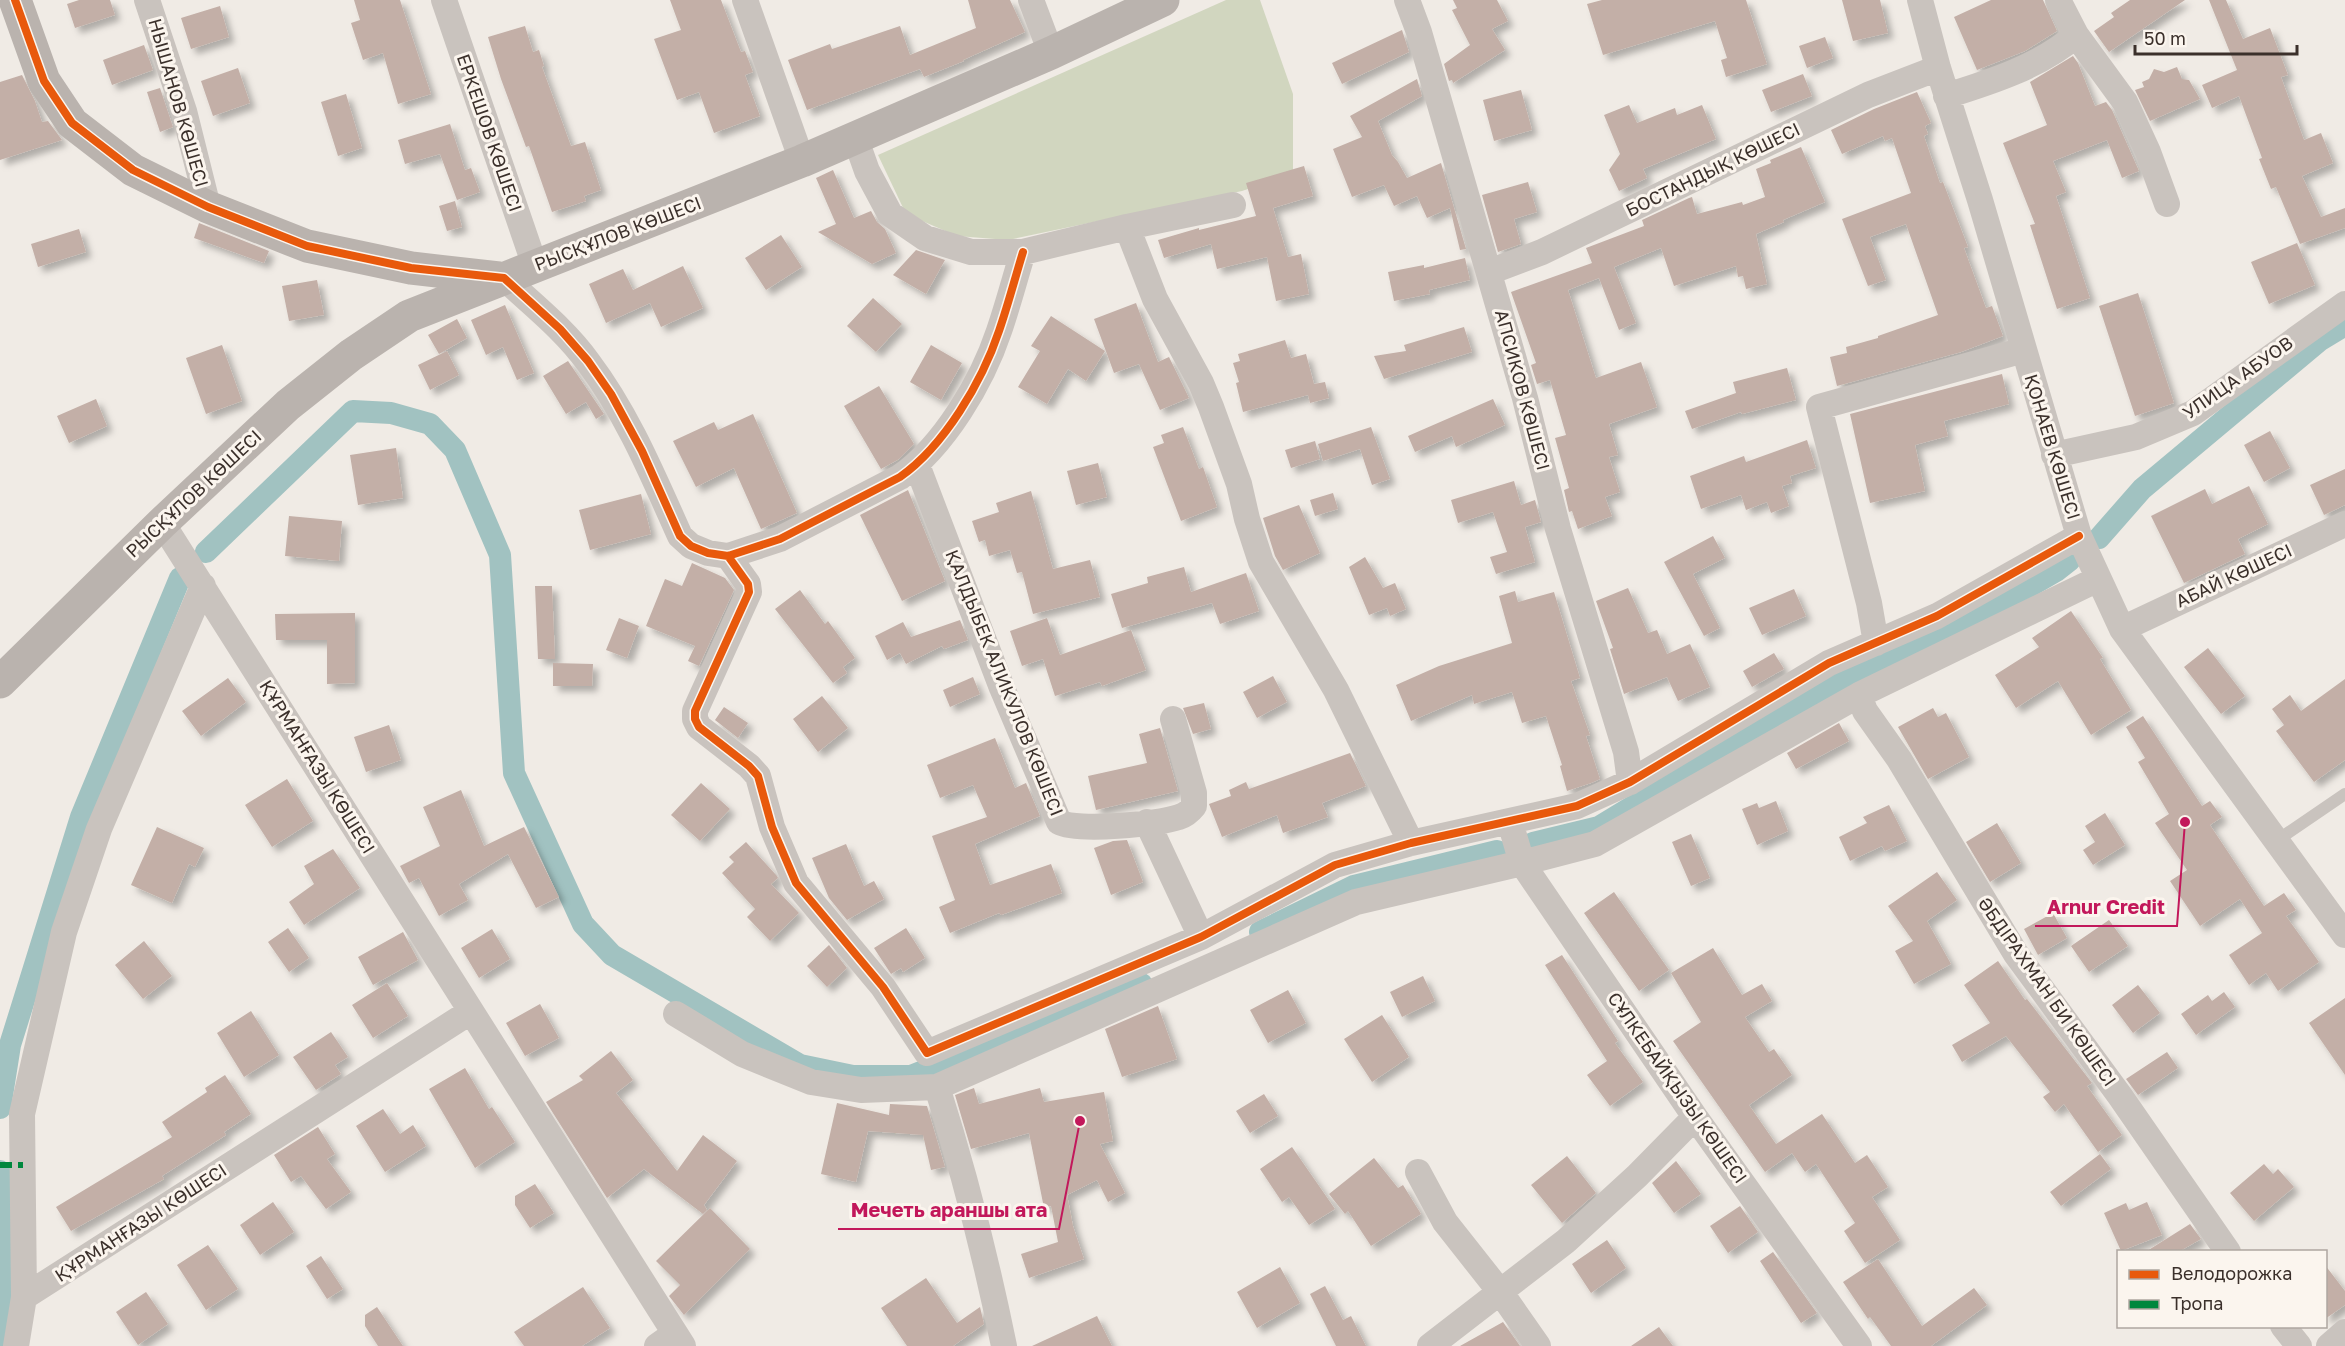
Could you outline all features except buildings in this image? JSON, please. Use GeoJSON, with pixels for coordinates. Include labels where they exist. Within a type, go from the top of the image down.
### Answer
{"type":"FeatureCollection","features":[{"type":"Feature","properties":{"kind":"main road"},"geometry":{"type":"LineString","coordinates":[[15,0],[44,81],[72,123],[133,170],[208,207],[307,246],[411,268],[504,278]]}},
{"type":"Feature","properties":{"kind":"main road","name":"РЫСҚҰЛОВ КӨШЕСІ"},"geometry":{"type":"LineString","coordinates":[[0,682],[162,523],[288,405],[351,355],[409,316],[802,161],[1051,53],[1163,0]]}},
{"type":"Feature","properties":{"kind":"street","name":"НЫШАНОВ КӨШЕСІ"},"geometry":{"type":"LineString","coordinates":[[147,0],[184,111],[208,207]]}},
{"type":"Feature","properties":{"kind":"street","name":"ЕРКЕШОВ КӨШЕСІ"},"geometry":{"type":"LineString","coordinates":[[444,0],[535,266]]}},
{"type":"Feature","properties":{"kind":"street"},"geometry":{"type":"LineString","coordinates":[[745,0],[802,161]]}},
{"type":"Feature","properties":{"kind":"street"},"geometry":{"type":"LineString","coordinates":[[1031,0],[1051,53]]}},
{"type":"Feature","properties":{"kind":"street","name":"АПСИКОВ КӨШЕСІ"},"geometry":{"type":"LineString","coordinates":[[1407,0],[1419,32],[1490,272],[1558,529],[1626,752],[1630,782]]}},
{"type":"Feature","properties":{"kind":"street","name":"ҚОНАЕВ КӨШЕСІ"},"geometry":{"type":"LineString","coordinates":[[1920,0],[1946,96],[1980,200],[2054,455],[2079,536],[2098,579],[2122,629],[2345,935]]}},
{"type":"Feature","properties":{"kind":"street"},"geometry":{"type":"LineString","coordinates":[[2058,0],[2076,36],[2124,102],[2148,152],[2167,204]]}},
{"type":"Feature","properties":{"kind":"street"},"geometry":{"type":"LineString","coordinates":[[1946,96],[1990,83],[2061,49],[2076,36]]}},
{"type":"Feature","properties":{"kind":"street","name":"БОСТАНДЫҚ КӨШЕСІ"},"geometry":{"type":"LineString","coordinates":[[1490,272],[1542,252],[1868,95],[1938,68]]}},
{"type":"Feature","properties":{"kind":"street"},"geometry":{"type":"LineString","coordinates":[[855,137],[867,171],[890,214],[926,238],[971,252],[1023,252],[1233,205]]}},
{"type":"Feature","properties":{"kind":"street"},"geometry":{"type":"LineString","coordinates":[[1127,227],[1155,299],[1201,383],[1239,484],[1247,519],[1261,562],[1336,690],[1411,843]]}},
{"type":"Feature","properties":{"kind":"street"},"geometry":{"type":"LineString","coordinates":[[504,278],[560,329],[588,361],[642,451],[680,536],[691,546],[708,553],[728,556],[780,539],[900,477],[917,465],[941,439],[982,369],[999,332],[1023,252]]}},
{"type":"Feature","properties":{"kind":"street","name":"УЛИЦА АБУОВ"},"geometry":{"type":"LineString","coordinates":[[2054,455],[2136,437],[2193,414],[2345,304]]}},
{"type":"Feature","properties":{"kind":"street"},"geometry":{"type":"LineString","coordinates":[[1876,643],[1869,603],[1819,407],[2024,350]]}},
{"type":"Feature","properties":{"kind":"street","name":"ҚАЛДЫБЕК АЛИКУЛОВ КӨШЕСІ"},"geometry":{"type":"LineString","coordinates":[[917,465],[1002,688],[1056,818],[1065,825],[1075,827],[1147,822],[1179,818],[1194,806],[1194,793],[1173,718]]}},
{"type":"Feature","properties":{"kind":"street","name":"ҚҰРМАНҒАЗЫ КӨШЕСІ"},"geometry":{"type":"LineString","coordinates":[[162,523],[470,1012],[671,1342]]}},
{"type":"Feature","properties":{"kind":"street","name":"АБАЙ КӨШЕСІ"},"geometry":{"type":"LineString","coordinates":[[2122,629],[2345,524]]}},
{"type":"Feature","properties":{"kind":"street"},"geometry":{"type":"LineString","coordinates":[[728,556],[748,584],[748,592],[695,711],[695,719],[699,727],[749,766],[758,776],[772,827],[796,883],[883,987],[927,1053],[1201,937],[1335,865],[1411,843],[1577,806],[1630,782],[1829,663],[1937,616],[2079,536]]}},
{"type":"Feature","properties":{"kind":"street"},"geometry":{"type":"LineString","coordinates":[[676,1014],[742,1053],[811,1082],[861,1090],[937,1087],[1356,902],[1595,844],[1859,695],[2098,579]]}},
{"type":"Feature","properties":{"kind":"street"},"geometry":{"type":"LineString","coordinates":[[16,1346],[24,1298],[22,1114],[64,932],[99,829],[203,586]]}},
{"type":"Feature","properties":{"kind":"street","name":"ӘБДІРАХМАН БИ КӨШЕСІ"},"geometry":{"type":"LineString","coordinates":[[1859,695],[1865,711],[1899,759],[2016,954],[2120,1096],[2227,1250]]}},
{"type":"Feature","properties":{"kind":"street"},"geometry":{"type":"LineString","coordinates":[[1147,822],[1201,937]]}},
{"type":"Feature","properties":{"kind":"street","name":"СҰЛКЕБАЙҚЫЗЫ КӨШЕСІ"},"geometry":{"type":"LineString","coordinates":[[1510,822],[1522,863],[1695,1117],[1859,1346]]}},
{"type":"Feature","properties":{"kind":"street","name":"ҚҰРМАНҒАЗЫ КӨШЕСІ"},"geometry":{"type":"LineString","coordinates":[[24,1298],[470,1012]]}},
{"type":"Feature","properties":{"kind":"street"},"geometry":{"type":"LineString","coordinates":[[937,1087],[961,1165],[990,1278],[1004,1346]]}},
{"type":"Feature","properties":{"kind":"street"},"geometry":{"type":"LineString","coordinates":[[1430,1346],[1566,1241],[1637,1176],[1695,1117]]}},
{"type":"Feature","properties":{"kind":"street"},"geometry":{"type":"LineString","coordinates":[[1418,1172],[1445,1222],[1501,1293],[1538,1346]]}},
{"type":"Feature","properties":{"kind":"street"},"geometry":{"type":"LineString","coordinates":[[2285,1328],[2299,1346]]}},
{"type":"Feature","properties":{"kind":"street"},"geometry":{"type":"LineString","coordinates":[[2329,1346],[2345,1332]]}},
{"type":"Feature","properties":{"kind":"lane"},"geometry":{"type":"LineString","coordinates":[[2276,841],[2345,794]]}},
{"type":"Feature","properties":{"kind":"green space"},"geometry":{"type":"Polygon","coordinates":[[[1226,0],[1260,0],[1293,94],[1293,174],[1242,191],[1008,240],[957,236],[906,214],[878,155],[1226,0]]]}},
{"type":"Feature","properties":{"kind":"waterway"},"geometry":{"type":"LineString","coordinates":[[2099,538],[2142,489],[2319,341],[2345,325]]}},
{"type":"Feature","properties":{"kind":"waterway"},"geometry":{"type":"LineString","coordinates":[[206,552],[353,411],[391,413],[430,424],[455,450],[500,555],[514,773],[583,924],[612,955],[800,1065],[853,1076],[911,1076],[1142,984]]}},
{"type":"Feature","properties":{"kind":"waterway"},"geometry":{"type":"LineString","coordinates":[[1533,843],[1599,827],[1825,689],[1946,635],[2056,571],[2070,560]]}},
{"type":"Feature","properties":{"kind":"waterway"},"geometry":{"type":"LineString","coordinates":[[0,1108],[10,1045],[81,817],[180,578]]}},
{"type":"Feature","properties":{"kind":"waterway"},"geometry":{"type":"LineString","coordinates":[[1260,932],[1354,886],[1497,851]]}},
{"type":"Feature","properties":{"kind":"waterway"},"geometry":{"type":"LineString","coordinates":[[0,1171],[5,1294],[2,1346]]}},
{"type":"Feature","properties":{"kind":"marked path"},"geometry":{"type":"LineString","coordinates":[[0,1165],[23,1165]]}},
{"type":"Feature","properties":{"kind":"cycle path"},"geometry":{"type":"LineString","coordinates":[[15,0],[44,81],[72,123],[133,170],[208,207],[307,246],[411,268],[504,278],[560,329],[588,361],[611,394],[642,451],[680,536],[691,546],[708,553],[728,556],[780,539],[900,477],[916,464],[932,448],[960,412],[983,371],[999,331],[1023,252]]}},
{"type":"Feature","properties":{"kind":"cycle path"},"geometry":{"type":"LineString","coordinates":[[728,556],[748,584],[749,592],[695,711],[695,719],[699,727],[749,766],[758,776],[772,827],[796,883],[883,987],[927,1053],[1201,937],[1335,865],[1411,843],[1577,806],[1630,782],[1829,663],[1937,616],[2079,536]]}},
{"type":"Feature","properties":{"kind":"place","name":"Arnur Credit"},"geometry":{"type":"Point","coordinates":[2185,822]}},
{"type":"Feature","properties":{"kind":"place","name":"Мечеть араншы ата"},"geometry":{"type":"Point","coordinates":[1080,1121]}}]}
